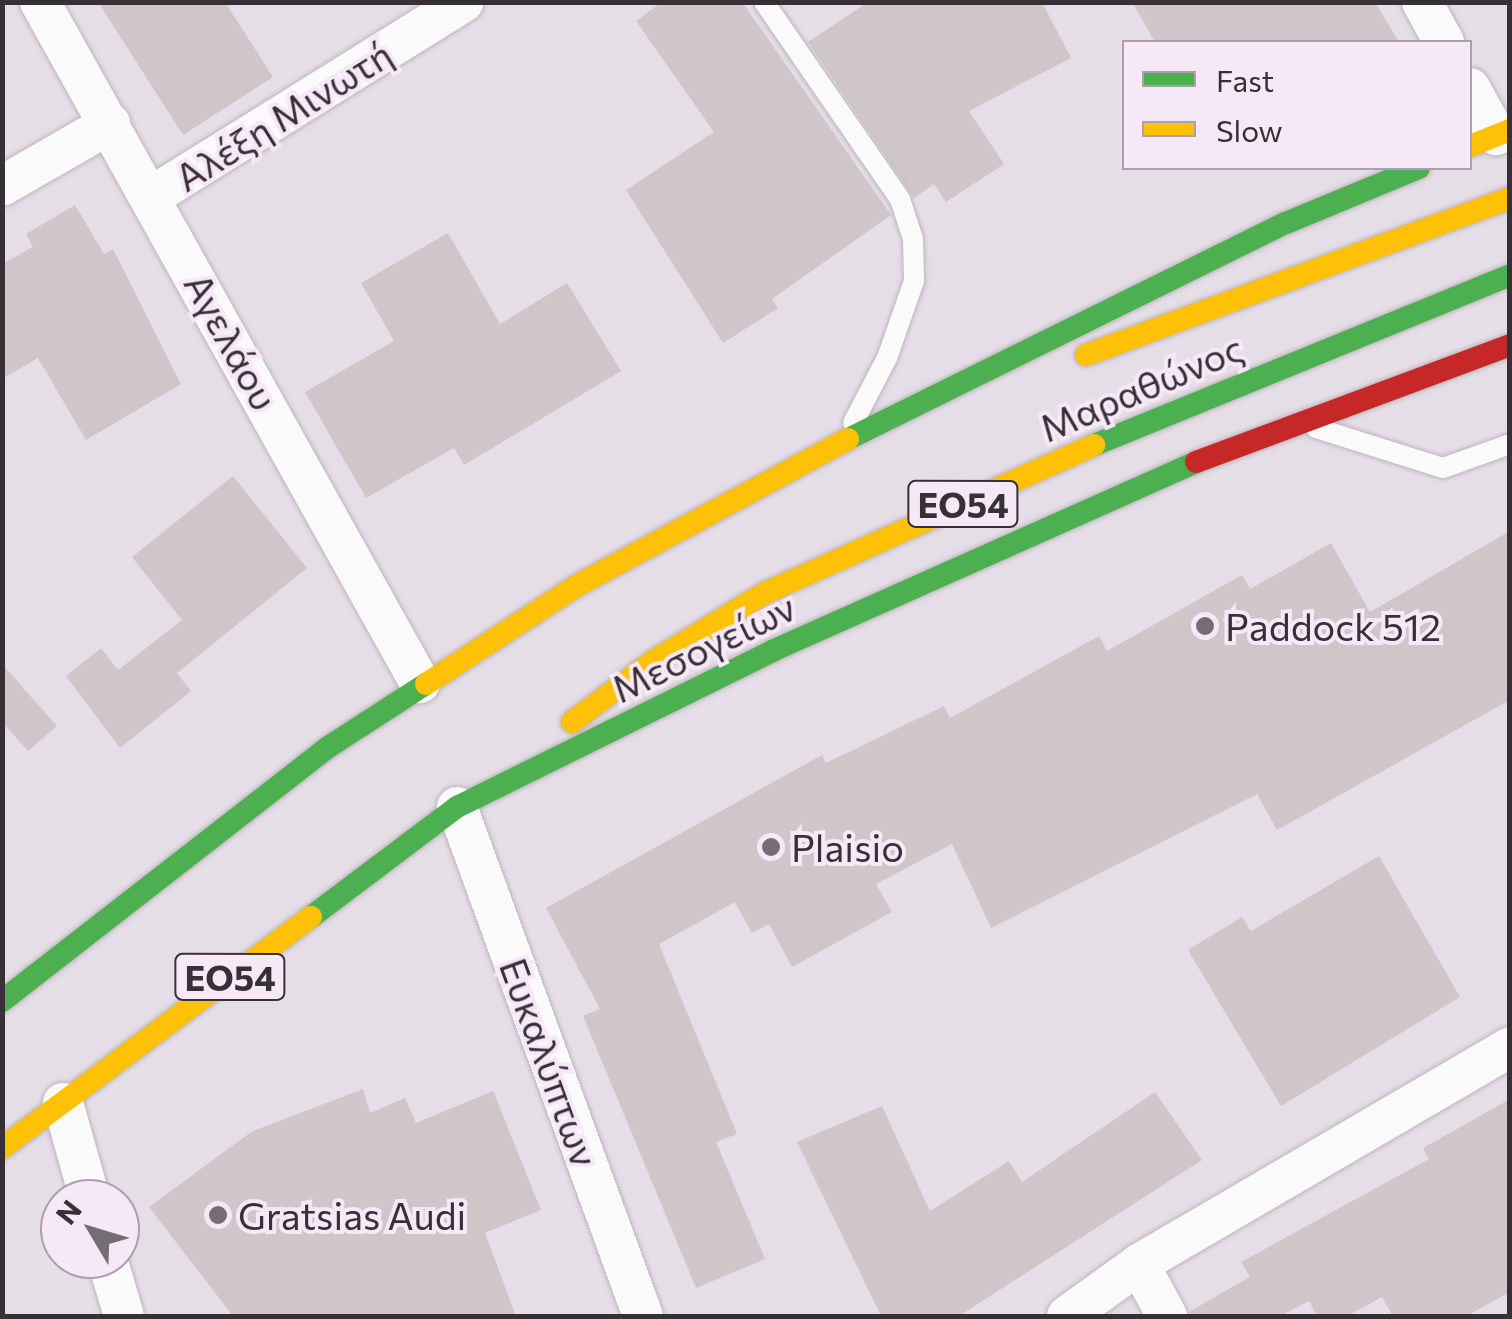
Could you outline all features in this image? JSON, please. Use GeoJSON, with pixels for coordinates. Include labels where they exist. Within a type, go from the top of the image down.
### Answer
{"type":"FeatureCollection","features":[{"type":"Feature","properties":{"kind":"main road","name":"ΕΟ54"},"geometry":{"type":"LineString","coordinates":[[2,1001],[420,683],[578,585],[842,442],[1286,222],[1414,170]]}},
{"type":"Feature","properties":{"kind":"main road","name":"Μαραθώνος"},"geometry":{"type":"LineString","coordinates":[[842,442],[1510,198]]}},
{"type":"Feature","properties":{"kind":"main road","name":"Μαραθώνος"},"geometry":{"type":"LineString","coordinates":[[457,807],[652,662],[765,593],[1193,400],[1510,274]]}},
{"type":"Feature","properties":{"kind":"main road","name":"Μεσογείων"},"geometry":{"type":"LineString","coordinates":[[2,1148],[457,807],[772,650],[1295,421],[1510,344]]}},
{"type":"Feature","properties":{"kind":"street","name":"Αγελάου"},"geometry":{"type":"LineString","coordinates":[[40,2],[152,196],[420,683]]}},
{"type":"Feature","properties":{"kind":"street","name":"Αλέξη Μινωτή"},"geometry":{"type":"LineString","coordinates":[[152,196],[464,2]]}},
{"type":"Feature","properties":{"kind":"street"},"geometry":{"type":"LineString","coordinates":[[1422,2],[1443,40]]}},
{"type":"Feature","properties":{"kind":"street"},"geometry":{"type":"LineString","coordinates":[[1472,92],[1492,137]]}},
{"type":"Feature","properties":{"kind":"street"},"geometry":{"type":"LineString","coordinates":[[2,186],[110,124]]}},
{"type":"Feature","properties":{"kind":"street","name":"Ευκαλύπτων"},"geometry":{"type":"LineString","coordinates":[[457,807],[644,1316]]}},
{"type":"Feature","properties":{"kind":"street"},"geometry":{"type":"LineString","coordinates":[[1068,1316],[1139,1264],[1510,1047]]}},
{"type":"Feature","properties":{"kind":"street"},"geometry":{"type":"LineString","coordinates":[[63,1102],[84,1179]]}},
{"type":"Feature","properties":{"kind":"street"},"geometry":{"type":"LineString","coordinates":[[1139,1264],[1166,1316]]}},
{"type":"Feature","properties":{"kind":"street"},"geometry":{"type":"LineString","coordinates":[[113,1279],[124,1316]]}},
{"type":"Feature","properties":{"kind":"lane"},"geometry":{"type":"LineString","coordinates":[[764,2],[900,199],[913,238],[914,281],[887,358],[842,442]]}},
{"type":"Feature","properties":{"kind":"lane"},"geometry":{"type":"LineString","coordinates":[[1295,421],[1443,468],[1510,444]]}},
{"type":"Feature","properties":{"kind":"building"},"geometry":{"type":"Polygon","coordinates":[[[98,2],[225,2],[273,77],[183,135],[98,2]]]}},
{"type":"Feature","properties":{"kind":"building"},"geometry":{"type":"Polygon","coordinates":[[[662,2],[742,2],[891,215],[772,299],[778,308],[723,343],[626,190],[714,132],[636,21],[662,2]]]}},
{"type":"Feature","properties":{"kind":"building"},"geometry":{"type":"Polygon","coordinates":[[[868,2],[1042,2],[1071,58],[969,111],[1004,164],[946,202],[934,184],[914,198],[808,42],[868,2]]]}},
{"type":"Feature","properties":{"kind":"building"},"geometry":{"type":"Polygon","coordinates":[[[1132,2],[1375,2],[1398,40],[1154,40],[1132,2]]]}},
{"type":"Feature","properties":{"kind":"building"},"geometry":{"type":"Polygon","coordinates":[[[75,205],[104,254],[113,249],[181,384],[86,440],[38,358],[2,379],[2,264],[33,247],[26,234],[75,205]]]}},
{"type":"Feature","properties":{"kind":"building"},"geometry":{"type":"Polygon","coordinates":[[[448,233],[500,324],[567,283],[621,371],[464,465],[454,448],[366,498],[305,392],[394,341],[361,283],[448,233]]]}},
{"type":"Feature","properties":{"kind":"building"},"geometry":{"type":"Polygon","coordinates":[[[233,476],[307,568],[177,673],[191,691],[120,748],[66,676],[101,648],[118,670],[182,620],[132,557],[233,476]]]}},
{"type":"Feature","properties":{"kind":"building"},"geometry":{"type":"Polygon","coordinates":[[[1510,531],[1510,700],[1277,830],[1257,794],[991,928],[952,844],[876,884],[892,912],[792,967],[769,924],[752,933],[735,902],[659,944],[737,1134],[716,1142],[765,1259],[696,1288],[583,1016],[600,1009],[546,908],[822,755],[826,763],[944,706],[950,718],[1099,636],[1107,651],[1242,575],[1250,589],[1331,543],[1370,612],[1510,531]]]}},
{"type":"Feature","properties":{"kind":"building"},"geometry":{"type":"Polygon","coordinates":[[[2,664],[57,726],[28,751],[2,722],[2,664]]]}},
{"type":"Feature","properties":{"kind":"building"},"geometry":{"type":"Polygon","coordinates":[[[1379,856],[1460,997],[1281,1106],[1188,950],[1242,917],[1251,931],[1379,856]]]}},
{"type":"Feature","properties":{"kind":"building"},"geometry":{"type":"Polygon","coordinates":[[[363,1089],[370,1113],[405,1098],[416,1123],[493,1091],[541,1210],[485,1233],[516,1316],[233,1316],[149,1207],[251,1132],[363,1089]]]}},
{"type":"Feature","properties":{"kind":"building"},"geometry":{"type":"Polygon","coordinates":[[[1155,1092],[1202,1160],[959,1316],[881,1316],[797,1142],[882,1106],[930,1211],[1009,1161],[1022,1182],[1155,1092]]]}},
{"type":"Feature","properties":{"kind":"building"},"geometry":{"type":"Polygon","coordinates":[[[1510,1099],[1510,1292],[1466,1316],[1393,1316],[1382,1297],[1347,1316],[1317,1316],[1309,1301],[1280,1316],[1191,1316],[1190,1311],[1250,1277],[1241,1262],[1429,1159],[1423,1148],[1510,1099]]]}},
{"type":"Feature","properties":{"kind":"traffic: fast"},"geometry":{"type":"LineString","coordinates":[[848,439],[1286,223],[1414,170]]}},
{"type":"Feature","properties":{"kind":"traffic: fast"},"geometry":{"type":"LineString","coordinates":[[1094,445],[1510,275]]}},
{"type":"Feature","properties":{"kind":"traffic: fast"},"geometry":{"type":"LineString","coordinates":[[311,917],[457,807],[772,651],[1196,462]]}},
{"type":"Feature","properties":{"kind":"traffic: fast"},"geometry":{"type":"LineString","coordinates":[[2,1001],[330,746],[426,684]]}},
{"type":"Feature","properties":{"kind":"traffic: slow"},"geometry":{"type":"LineString","coordinates":[[1472,145],[1510,130]]}},
{"type":"Feature","properties":{"kind":"traffic: slow"},"geometry":{"type":"LineString","coordinates":[[1086,355],[1510,198]]}},
{"type":"Feature","properties":{"kind":"traffic: slow"},"geometry":{"type":"LineString","coordinates":[[426,684],[578,585],[848,439]]}},
{"type":"Feature","properties":{"kind":"traffic: slow"},"geometry":{"type":"LineString","coordinates":[[572,722],[652,662],[765,593],[1094,445]]}},
{"type":"Feature","properties":{"kind":"traffic: slow"},"geometry":{"type":"LineString","coordinates":[[2,1148],[311,917]]}},
{"type":"Feature","properties":{"kind":"traffic: jam"},"geometry":{"type":"LineString","coordinates":[[1196,462],[1510,345]]}},
{"type":"Feature","properties":{"kind":"place","name":"Paddock 512"},"geometry":{"type":"Point","coordinates":[1205,626]}},
{"type":"Feature","properties":{"kind":"place","name":"Plaisio"},"geometry":{"type":"Point","coordinates":[771,847]}},
{"type":"Feature","properties":{"kind":"place","name":"Gratsias Audi"},"geometry":{"type":"Point","coordinates":[218,1215]}}]}
